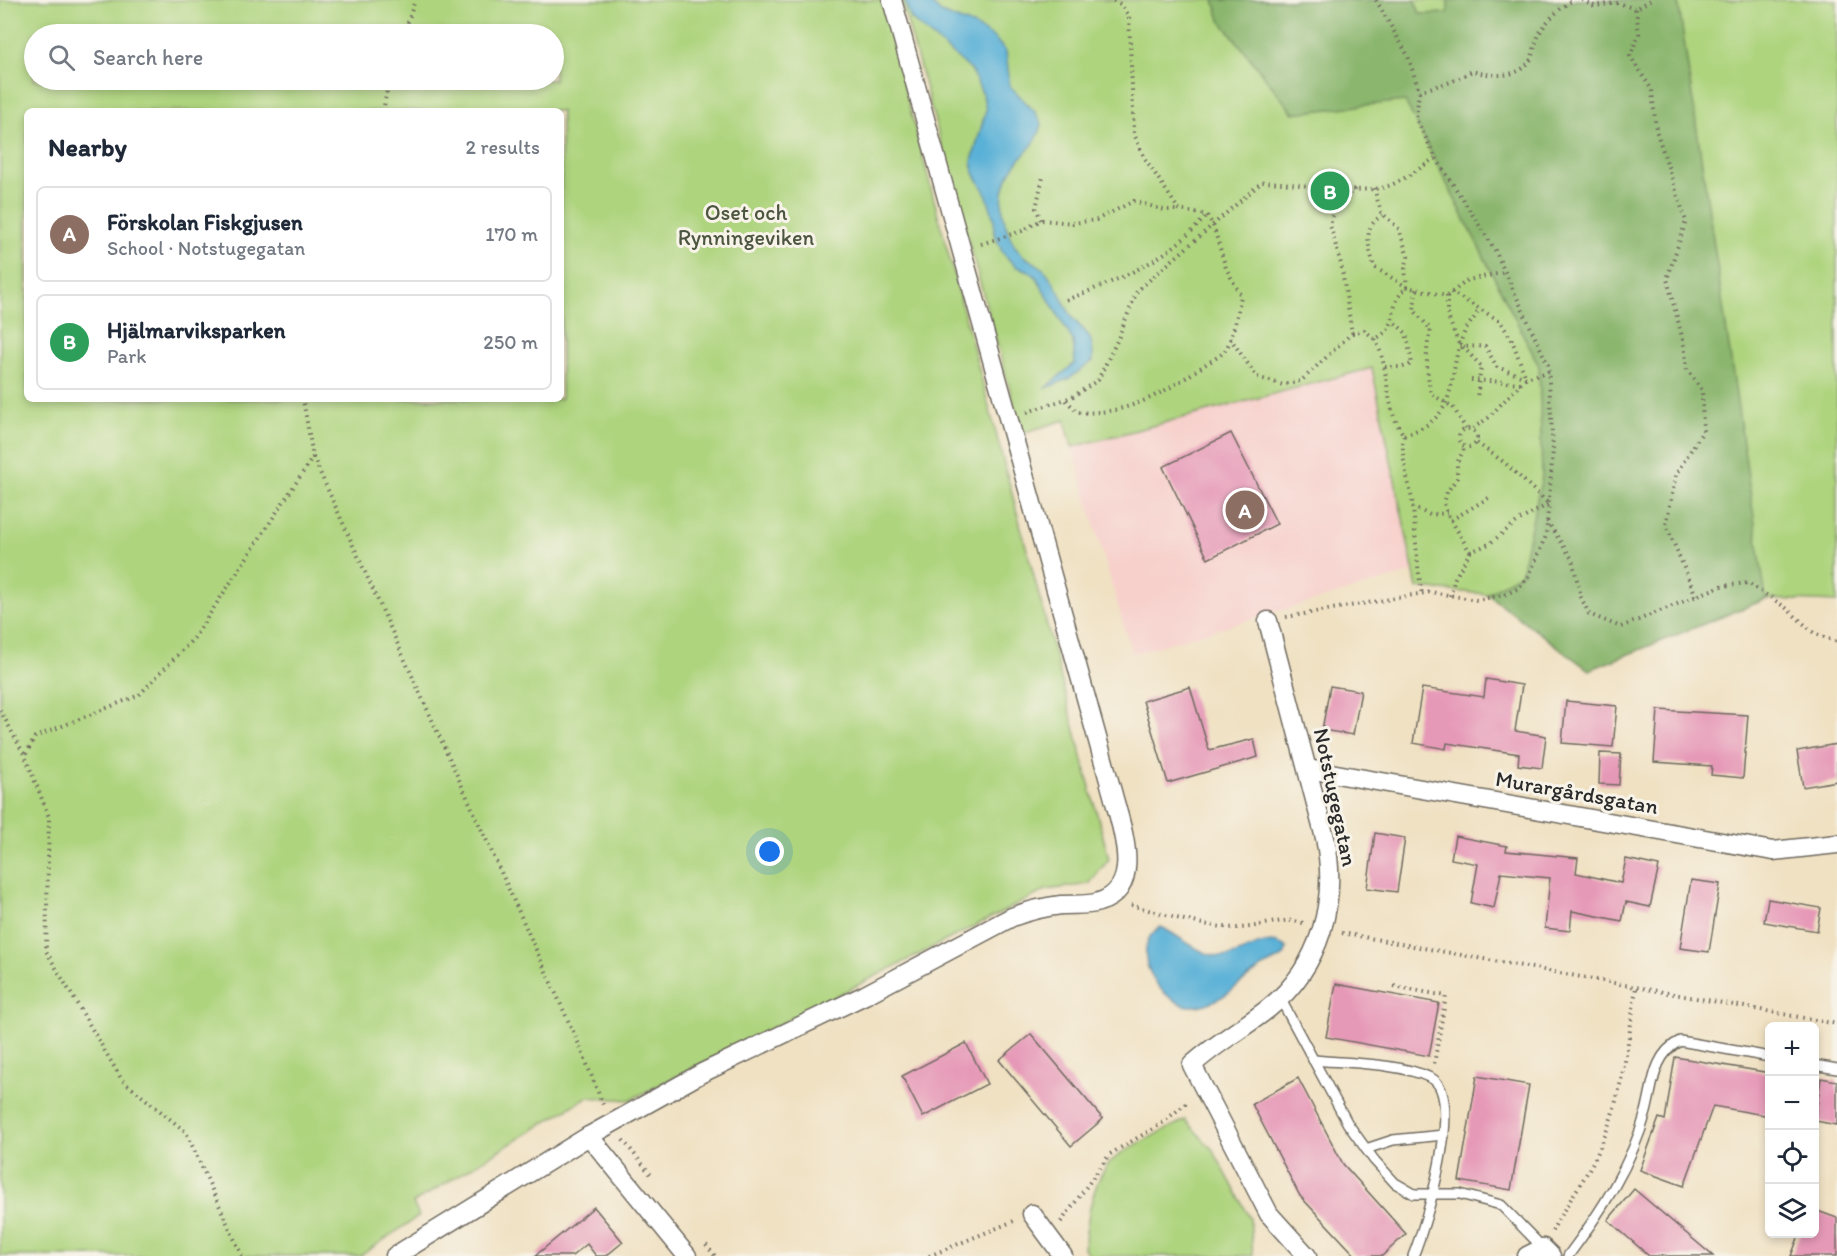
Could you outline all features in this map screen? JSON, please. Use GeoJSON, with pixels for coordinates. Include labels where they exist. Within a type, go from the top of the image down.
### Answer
{"type":"FeatureCollection","features":[{"type":"Feature","properties":{"kind":"street"},"geometry":{"type":"LineString","coordinates":[[395,1256],[589,1136],[702,1073],[865,995],[1012,917],[1037,908],[1098,903],[1110,896],[1121,883],[1127,868],[1127,852],[892,0]]}},
{"type":"Feature","properties":{"kind":"street","name":"Notstugegatan"},"geometry":{"type":"LineString","coordinates":[[1268,621],[1308,769],[1330,870],[1329,904],[1323,930],[1309,959],[1280,998],[1192,1065],[1269,1214],[1307,1256]]}},
{"type":"Feature","properties":{"kind":"street","name":"Murargårdsgatan"},"geometry":{"type":"LineString","coordinates":[[1308,769],[1773,851],[1837,844]]}},
{"type":"Feature","properties":{"kind":"street"},"geometry":{"type":"LineString","coordinates":[[589,1136],[687,1256]]}},
{"type":"Feature","properties":{"kind":"street"},"geometry":{"type":"LineString","coordinates":[[1032,1214],[1063,1256]]}},
{"type":"Feature","properties":{"kind":"lane"},"geometry":{"type":"LineString","coordinates":[[1280,998],[1348,1124],[1395,1183],[1413,1194],[1460,1194],[1501,1205],[1541,1253]]}},
{"type":"Feature","properties":{"kind":"lane"},"geometry":{"type":"LineString","coordinates":[[1568,1256],[1620,1176],[1645,1115],[1659,1060],[1668,1047],[1680,1041],[1765,1056]]}},
{"type":"Feature","properties":{"kind":"lane"},"geometry":{"type":"LineString","coordinates":[[1313,1060],[1388,1067],[1432,1078],[1442,1088],[1446,1114],[1444,1135],[1432,1193],[1413,1256]]}},
{"type":"Feature","properties":{"kind":"lane"},"geometry":{"type":"LineString","coordinates":[[1819,1066],[1837,1069]]}},
{"type":"Feature","properties":{"kind":"lane"},"geometry":{"type":"LineString","coordinates":[[1366,1149],[1393,1140],[1444,1135]]}},
{"type":"Feature","properties":{"kind":"path"},"geometry":{"type":"LineString","coordinates":[[407,24],[415,0]]}},
{"type":"Feature","properties":{"kind":"path"},"geometry":{"type":"LineString","coordinates":[[1112,0],[1122,5],[1129,18],[1134,134],[1144,157],[1179,210]]}},
{"type":"Feature","properties":{"kind":"path"},"geometry":{"type":"LineString","coordinates":[[1268,621],[1422,594],[1477,600],[1504,595],[1518,588],[1528,576],[1546,536],[1553,450],[1548,365],[1494,248],[1436,158],[1416,119],[1419,92],[1408,56],[1376,0]]}},
{"type":"Feature","properties":{"kind":"path"},"geometry":{"type":"LineString","coordinates":[[1419,92],[1423,88],[1451,81],[1472,71],[1493,77],[1515,72],[1530,60],[1539,34],[1562,7],[1573,0]]}},
{"type":"Feature","properties":{"kind":"path"},"geometry":{"type":"LineString","coordinates":[[1582,0],[1593,6],[1618,3],[1636,9]]}},
{"type":"Feature","properties":{"kind":"path"},"geometry":{"type":"LineString","coordinates":[[1636,9],[1650,0]]}},
{"type":"Feature","properties":{"kind":"path"},"geometry":{"type":"LineString","coordinates":[[1636,9],[1639,34],[1630,56],[1652,90],[1656,130],[1686,221],[1667,279],[1684,344],[1687,369],[1702,390],[1703,430],[1677,474],[1666,525],[1696,596]]}},
{"type":"Feature","properties":{"kind":"path"},"geometry":{"type":"LineString","coordinates":[[384,108],[387,90]]}},
{"type":"Feature","properties":{"kind":"path"},"geometry":{"type":"LineString","coordinates":[[1007,419],[1066,400],[1098,380],[1137,291],[1262,182],[1291,182],[1355,189],[1390,186],[1436,158]]}},
{"type":"Feature","properties":{"kind":"path"},"geometry":{"type":"LineString","coordinates":[[1041,220],[1036,208],[1043,177]]}},
{"type":"Feature","properties":{"kind":"path"},"geometry":{"type":"LineString","coordinates":[[1374,188],[1383,215],[1399,229],[1408,257],[1405,269],[1407,287],[1398,298],[1394,322],[1383,335],[1375,339]]}},
{"type":"Feature","properties":{"kind":"path"},"geometry":{"type":"LineString","coordinates":[[1352,333],[1341,264],[1330,225],[1336,205],[1355,189]]}},
{"type":"Feature","properties":{"kind":"path"},"geometry":{"type":"LineString","coordinates":[[993,241],[1012,235],[1041,220],[1073,224],[1096,220],[1134,201],[1164,210],[1207,215],[1214,225],[1226,268],[1241,296],[1226,350],[1168,391],[1139,404],[1123,406],[1105,413],[1090,413],[1077,412],[1066,400]]}},
{"type":"Feature","properties":{"kind":"path"},"geometry":{"type":"LineString","coordinates":[[1066,300],[1134,274],[1191,234],[1207,215]]}},
{"type":"Feature","properties":{"kind":"path"},"geometry":{"type":"LineString","coordinates":[[1383,215],[1371,223],[1366,238],[1374,267],[1407,287],[1449,294],[1500,321],[1512,340],[1526,378]]}},
{"type":"Feature","properties":{"kind":"path"},"geometry":{"type":"LineString","coordinates":[[1477,398],[1480,366],[1461,347],[1447,314],[1449,294],[1468,280],[1506,272]]}},
{"type":"Feature","properties":{"kind":"path"},"geometry":{"type":"LineString","coordinates":[[1416,289],[1414,310],[1431,330],[1427,342],[1426,367],[1431,394],[1453,407],[1466,429]]}},
{"type":"Feature","properties":{"kind":"path"},"geometry":{"type":"LineString","coordinates":[[1404,435],[1425,429],[1448,403],[1465,329],[1476,318],[1479,308]]}},
{"type":"Feature","properties":{"kind":"path"},"geometry":{"type":"LineString","coordinates":[[1385,367],[1403,367],[1412,364],[1406,333],[1394,322]]}},
{"type":"Feature","properties":{"kind":"path"},"geometry":{"type":"LineString","coordinates":[[1230,337],[1257,377],[1283,385],[1301,381],[1352,333],[1364,330],[1375,339],[1385,367],[1395,424],[1404,435]]}},
{"type":"Feature","properties":{"kind":"path"},"geometry":{"type":"LineString","coordinates":[[1461,347],[1485,346],[1497,367],[1526,378]]}},
{"type":"Feature","properties":{"kind":"path"},"geometry":{"type":"LineString","coordinates":[[1466,447],[1460,443],[1459,437],[1466,429],[1472,429],[1488,418],[1526,378],[1549,372]]}},
{"type":"Feature","properties":{"kind":"path"},"geometry":{"type":"LineString","coordinates":[[1471,380],[1521,383]]}},
{"type":"Feature","properties":{"kind":"path"},"geometry":{"type":"LineString","coordinates":[[304,402],[313,457],[576,1038],[611,1124]]}},
{"type":"Feature","properties":{"kind":"path"},"geometry":{"type":"LineString","coordinates":[[1472,429],[1478,436],[1477,443]]}},
{"type":"Feature","properties":{"kind":"path"},"geometry":{"type":"LineString","coordinates":[[1404,435],[1402,445],[1422,594]]}},
{"type":"Feature","properties":{"kind":"path"},"geometry":{"type":"LineString","coordinates":[[1477,443],[1505,463],[1548,504]]}},
{"type":"Feature","properties":{"kind":"path"},"geometry":{"type":"LineString","coordinates":[[1470,552],[1447,513],[1444,502],[1447,492],[1457,478],[1457,463],[1466,447],[1477,443]]}},
{"type":"Feature","properties":{"kind":"path"},"geometry":{"type":"LineString","coordinates":[[25,756],[35,737],[139,695],[194,638],[313,457]]}},
{"type":"Feature","properties":{"kind":"path"},"geometry":{"type":"LineString","coordinates":[[1452,520],[1492,496]]}},
{"type":"Feature","properties":{"kind":"path"},"geometry":{"type":"LineString","coordinates":[[1450,596],[1455,578],[1470,552],[1489,544],[1518,521],[1548,504]]}},
{"type":"Feature","properties":{"kind":"path"},"geometry":{"type":"LineString","coordinates":[[1412,507],[1430,515],[1447,513]]}},
{"type":"Feature","properties":{"kind":"path"},"geometry":{"type":"LineString","coordinates":[[1547,521],[1572,559],[1581,597],[1589,614],[1621,627],[1721,586],[1748,583],[1785,607],[1814,633],[1837,642]]}},
{"type":"Feature","properties":{"kind":"path"},"geometry":{"type":"LineString","coordinates":[[0,710],[25,756],[49,817],[46,951],[122,1080],[186,1132],[242,1256]]}},
{"type":"Feature","properties":{"kind":"path"},"geometry":{"type":"LineString","coordinates":[[1110,896],[1119,902],[1210,925],[1240,928],[1292,919],[1323,930],[1837,1024]]}},
{"type":"Feature","properties":{"kind":"path"},"geometry":{"type":"LineString","coordinates":[[1394,986],[1446,996],[1432,1078]]}},
{"type":"Feature","properties":{"kind":"path"},"geometry":{"type":"LineString","coordinates":[[1541,1253],[1597,1153],[1617,1103],[1624,1073],[1636,987]]}},
{"type":"Feature","properties":{"kind":"path"},"geometry":{"type":"LineString","coordinates":[[1049,1237],[1110,1154],[1161,1124],[1204,1089]]}},
{"type":"Feature","properties":{"kind":"path"},"geometry":{"type":"LineString","coordinates":[[929,1256],[1032,1214]]}},
{"type":"Feature","properties":{"kind":"shaded area"},"geometry":{"type":"Polygon","coordinates":[[[1373,368],[1413,572],[1132,654],[1072,447],[1373,368]]]}},
{"type":"Feature","properties":{"kind":"green space","name":"Oset och Rynningeviken"},"geometry":{"type":"Polygon","coordinates":[[[0,0],[881,0],[1109,859],[1089,884],[1046,890],[630,1100],[587,1097],[413,1203],[419,1216],[360,1256],[0,1256],[0,0]]]}},
{"type":"Feature","properties":{"kind":"green space"},"geometry":{"type":"Polygon","coordinates":[[[901,0],[1837,0],[1837,602],[1766,599],[1589,670],[1487,594],[1417,588],[1372,368],[1072,447],[1065,420],[1022,433],[901,0]]]}},
{"type":"Feature","properties":{"kind":"green space"},"geometry":{"type":"Polygon","coordinates":[[[1214,0],[1415,0],[1420,14],[1448,13],[1448,0],[1678,0],[1766,599],[1589,670],[1487,594],[1521,573],[1542,476],[1539,366],[1405,101],[1293,113],[1220,20],[1214,0]]]}},
{"type":"Feature","properties":{"kind":"green space"},"geometry":{"type":"Polygon","coordinates":[[[1185,1120],[1213,1150],[1250,1218],[1253,1256],[1091,1256],[1084,1248],[1088,1217],[1093,1195],[1106,1167],[1120,1154],[1185,1120]]]}},
{"type":"Feature","properties":{"kind":"water"},"geometry":{"type":"Polygon","coordinates":[[[904,0],[928,0],[941,13],[975,26],[993,37],[1006,51],[1010,86],[1035,112],[1042,124],[1034,143],[1010,172],[1006,182],[1002,202],[1004,220],[1019,252],[1047,273],[1072,317],[1090,338],[1093,358],[1093,361],[1068,379],[1044,389],[1075,363],[1073,341],[1036,277],[1029,271],[1015,266],[1002,252],[994,232],[994,219],[987,196],[974,173],[972,161],[986,110],[983,95],[971,70],[911,19],[904,0]]]}},
{"type":"Feature","properties":{"kind":"water"},"geometry":{"type":"Polygon","coordinates":[[[1161,927],[1211,955],[1229,956],[1272,942],[1287,948],[1284,956],[1263,967],[1215,1001],[1197,1006],[1184,1005],[1171,998],[1160,988],[1147,962],[1146,948],[1150,936],[1161,927]]]}},
{"type":"Feature","properties":{"kind":"building"},"geometry":{"type":"Polygon","coordinates":[[[1231,433],[1277,524],[1208,559],[1163,467],[1231,433]]]}},
{"type":"Feature","properties":{"kind":"building"},"geometry":{"type":"Polygon","coordinates":[[[1486,679],[1522,685],[1515,731],[1546,736],[1542,768],[1518,765],[1519,754],[1447,743],[1446,749],[1413,743],[1422,688],[1484,697],[1486,679]]]}},
{"type":"Feature","properties":{"kind":"building"},"geometry":{"type":"Polygon","coordinates":[[[1330,686],[1361,691],[1353,735],[1322,730],[1330,686]]]}},
{"type":"Feature","properties":{"kind":"building"},"geometry":{"type":"Polygon","coordinates":[[[1190,687],[1209,750],[1254,739],[1258,757],[1168,783],[1143,701],[1190,687]]]}},
{"type":"Feature","properties":{"kind":"building"},"geometry":{"type":"Polygon","coordinates":[[[1566,701],[1617,706],[1613,747],[1562,743],[1566,701]]]}},
{"type":"Feature","properties":{"kind":"building"},"geometry":{"type":"Polygon","coordinates":[[[1658,710],[1748,715],[1743,778],[1711,775],[1712,766],[1654,762],[1658,710]]]}},
{"type":"Feature","properties":{"kind":"building"},"geometry":{"type":"Polygon","coordinates":[[[1837,744],[1837,781],[1803,787],[1797,751],[1837,744]]]}},
{"type":"Feature","properties":{"kind":"building"},"geometry":{"type":"Polygon","coordinates":[[[1600,753],[1621,754],[1619,785],[1599,784],[1600,753]]]}},
{"type":"Feature","properties":{"kind":"building"},"geometry":{"type":"Polygon","coordinates":[[[1375,833],[1405,838],[1397,892],[1367,888],[1375,833]]]}},
{"type":"Feature","properties":{"kind":"building"},"geometry":{"type":"Polygon","coordinates":[[[1455,836],[1507,846],[1506,851],[1578,858],[1576,873],[1621,883],[1626,859],[1659,866],[1650,907],[1626,902],[1622,921],[1572,911],[1570,931],[1545,928],[1550,878],[1501,873],[1494,908],[1471,903],[1478,864],[1451,859],[1455,836]]]}},
{"type":"Feature","properties":{"kind":"building"},"geometry":{"type":"Polygon","coordinates":[[[1691,880],[1720,884],[1709,952],[1680,948],[1691,880]]]}},
{"type":"Feature","properties":{"kind":"building"},"geometry":{"type":"Polygon","coordinates":[[[1768,899],[1821,908],[1817,931],[1764,922],[1768,899]]]}},
{"type":"Feature","properties":{"kind":"building"},"geometry":{"type":"Polygon","coordinates":[[[1336,984],[1439,1003],[1429,1056],[1326,1037],[1336,984]]]}},
{"type":"Feature","properties":{"kind":"building"},"geometry":{"type":"Polygon","coordinates":[[[1031,1034],[1103,1119],[1071,1146],[999,1060],[1031,1034]]]}},
{"type":"Feature","properties":{"kind":"building"},"geometry":{"type":"Polygon","coordinates":[[[966,1043],[987,1084],[923,1117],[902,1076],[966,1043]]]}},
{"type":"Feature","properties":{"kind":"building"},"geometry":{"type":"Polygon","coordinates":[[[1675,1057],[1765,1072],[1765,1115],[1713,1106],[1684,1186],[1640,1170],[1659,1118],[1665,1120],[1675,1057]]]}},
{"type":"Feature","properties":{"kind":"building"},"geometry":{"type":"Polygon","coordinates":[[[1477,1076],[1529,1085],[1511,1190],[1459,1181],[1477,1076]]]}},
{"type":"Feature","properties":{"kind":"building"},"geometry":{"type":"Polygon","coordinates":[[[1298,1078],[1343,1164],[1406,1234],[1382,1256],[1356,1256],[1300,1196],[1252,1104],[1298,1078]]]}},
{"type":"Feature","properties":{"kind":"building"},"geometry":{"type":"Polygon","coordinates":[[[1821,1078],[1837,1081],[1837,1125],[1819,1122],[1821,1078]]]}},
{"type":"Feature","properties":{"kind":"building"},"geometry":{"type":"Polygon","coordinates":[[[1634,1189],[1713,1256],[1649,1256],[1608,1220],[1634,1189]]]}},
{"type":"Feature","properties":{"kind":"building"},"geometry":{"type":"Polygon","coordinates":[[[594,1207],[623,1242],[606,1256],[596,1256],[587,1244],[572,1256],[535,1256],[594,1207]]]}},
{"type":"Feature","properties":{"kind":"building"},"geometry":{"type":"Polygon","coordinates":[[[1819,1211],[1837,1218],[1837,1256],[1791,1256],[1798,1238],[1819,1238],[1819,1211]]]}},
{"type":"Feature","properties":{"kind":"place","name":"Hjälmarviksparken"},"geometry":{"type":"Point","coordinates":[1330,191]}},
{"type":"Feature","properties":{"kind":"place","name":"Förskolan Fiskgjusen"},"geometry":{"type":"Point","coordinates":[1245,510]}}]}
